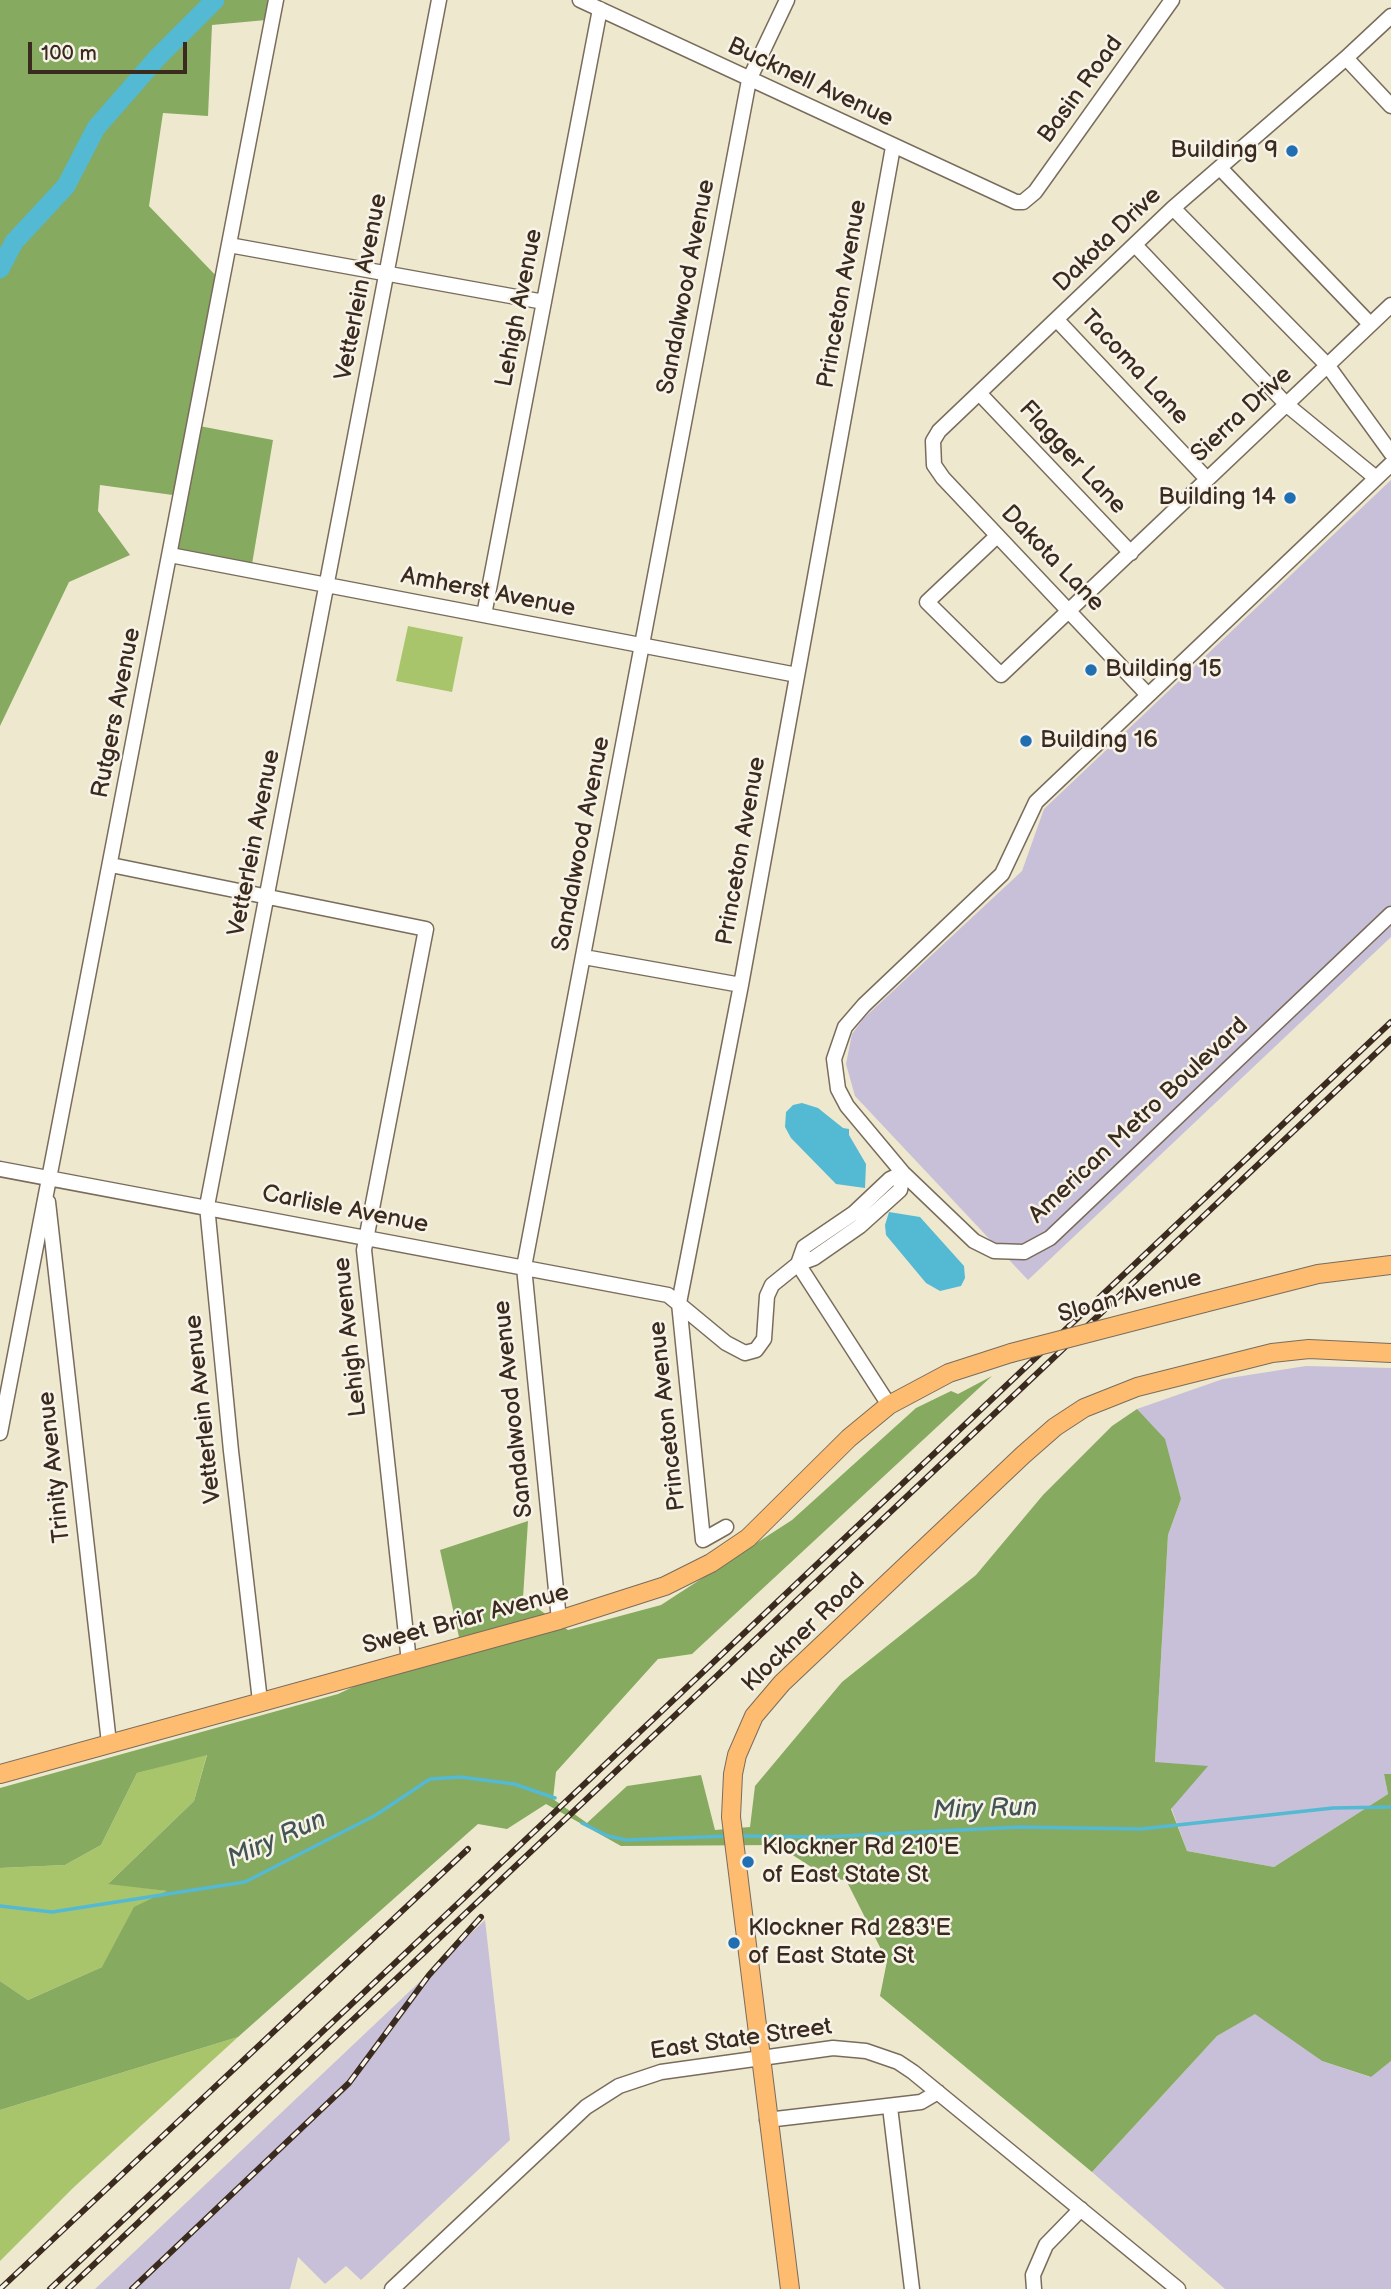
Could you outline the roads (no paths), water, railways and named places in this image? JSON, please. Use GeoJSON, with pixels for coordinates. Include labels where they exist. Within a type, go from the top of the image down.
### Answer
{"type":"FeatureCollection","features":[{"type":"Feature","properties":{"kind":"main road","name":"Sloan Avenue"},"geometry":{"type":"LineString","coordinates":[[890,1405],[915,1390],[995,1358],[1318,1274],[1391,1265]]}},
{"type":"Feature","properties":{"kind":"main road","name":"Klockner Road"},"geometry":{"type":"LineString","coordinates":[[790,2289],[731,1817],[731,1794],[737,1755],[750,1723],[764,1703],[1023,1455],[1065,1420],[1094,1403],[1137,1387],[1259,1355],[1309,1349],[1391,1353]]}},
{"type":"Feature","properties":{"kind":"main road","name":"Sweet Briar Avenue"},"geometry":{"type":"LineString","coordinates":[[0,1774],[559,1620],[665,1586],[725,1555],[766,1522],[841,1446],[890,1405]]}},
{"type":"Feature","properties":{"kind":"street","name":"Rutgers Avenue"},"geometry":{"type":"LineString","coordinates":[[0,1433],[276,0]]}},
{"type":"Feature","properties":{"kind":"street","name":"Vetterlein Avenue"},"geometry":{"type":"LineString","coordinates":[[260,1701],[230,1451],[207,1206],[439,0]]}},
{"type":"Feature","properties":{"kind":"street","name":"Bucknell Avenue"},"geometry":{"type":"LineString","coordinates":[[580,0],[1008,200],[1023,202]]}},
{"type":"Feature","properties":{"kind":"street","name":"Sandalwood Avenue"},"geometry":{"type":"LineString","coordinates":[[559,1620],[524,1267],[749,80],[787,0]]}},
{"type":"Feature","properties":{"kind":"street","name":"Basin Road"},"geometry":{"type":"LineString","coordinates":[[1023,202],[1035,192],[1172,0]]}},
{"type":"Feature","properties":{"kind":"street","name":"Lehigh Avenue"},"geometry":{"type":"LineString","coordinates":[[484,615],[600,9]]}},
{"type":"Feature","properties":{"kind":"street","name":"Dakota Drive"},"geometry":{"type":"LineString","coordinates":[[931,452],[939,431],[1173,208],[1221,169],[1391,16]]}},
{"type":"Feature","properties":{"kind":"street"},"geometry":{"type":"LineString","coordinates":[[1346,58],[1391,106]]}},
{"type":"Feature","properties":{"kind":"street","name":"Princeton Avenue"},"geometry":{"type":"LineString","coordinates":[[726,1527],[703,1540],[679,1303],[741,985],[893,147]]}},
{"type":"Feature","properties":{"kind":"street"},"geometry":{"type":"LineString","coordinates":[[1221,169],[1370,324]]}},
{"type":"Feature","properties":{"kind":"street"},"geometry":{"type":"LineString","coordinates":[[1173,208],[1328,366],[1391,453]]}},
{"type":"Feature","properties":{"kind":"street"},"geometry":{"type":"LineString","coordinates":[[229,245],[544,302]]}},
{"type":"Feature","properties":{"kind":"street"},"geometry":{"type":"LineString","coordinates":[[1135,245],[1287,405],[1376,478]]}},
{"type":"Feature","properties":{"kind":"street","name":"Sierra Drive"},"geometry":{"type":"LineString","coordinates":[[997,536],[927,602],[1001,675],[1391,304]]}},
{"type":"Feature","properties":{"kind":"street","name":"Tacoma Lane"},"geometry":{"type":"LineString","coordinates":[[1057,320],[1207,479]]}},
{"type":"Feature","properties":{"kind":"street","name":"Flagger Lane"},"geometry":{"type":"LineString","coordinates":[[980,394],[1130,553]]}},
{"type":"Feature","properties":{"kind":"street","name":"Dakota Lane"},"geometry":{"type":"LineString","coordinates":[[931,452],[934,465],[943,478],[1147,694]]}},
{"type":"Feature","properties":{"kind":"street","name":"American Metro Boulevard"},"geometry":{"type":"LineString","coordinates":[[1391,464],[1036,802],[1007,866],[995,881],[864,1005],[842,1031],[834,1059],[840,1093],[847,1106],[903,1173],[980,1245],[1009,1253],[1037,1246],[1391,914]]}},
{"type":"Feature","properties":{"kind":"street","name":"Amherst Avenue"},"geometry":{"type":"LineString","coordinates":[[170,555],[797,675]]}},
{"type":"Feature","properties":{"kind":"street"},"geometry":{"type":"LineString","coordinates":[[111,865],[267,897]]}},
{"type":"Feature","properties":{"kind":"street","name":"Lehigh Avenue"},"geometry":{"type":"LineString","coordinates":[[267,897],[426,929],[364,1250],[409,1662]]}},
{"type":"Feature","properties":{"kind":"street"},"geometry":{"type":"LineString","coordinates":[[584,957],[741,985]]}},
{"type":"Feature","properties":{"kind":"street","name":"Carlisle Avenue"},"geometry":{"type":"LineString","coordinates":[[0,1169],[47,1182],[207,1206],[668,1295],[738,1352],[751,1353],[759,1348],[765,1335],[769,1290],[798,1264]]}},
{"type":"Feature","properties":{"kind":"street"},"geometry":{"type":"LineString","coordinates":[[890,1405],[798,1264],[804,1247],[854,1213],[890,1178],[903,1173]]}},
{"type":"Feature","properties":{"kind":"street","name":"Trinity Avenue"},"geometry":{"type":"LineString","coordinates":[[47,1182],[109,1743]]}},
{"type":"Feature","properties":{"kind":"street","name":"East State Street"},"geometry":{"type":"LineString","coordinates":[[392,2289],[601,2095],[629,2081],[661,2072],[833,2048],[866,2051],[898,2062],[1178,2289]]}},
{"type":"Feature","properties":{"kind":"street"},"geometry":{"type":"LineString","coordinates":[[767,2120],[921,2102],[938,2092]]}},
{"type":"Feature","properties":{"kind":"street"},"geometry":{"type":"LineString","coordinates":[[890,2107],[912,2289]]}},
{"type":"Feature","properties":{"kind":"street"},"geometry":{"type":"LineString","coordinates":[[1034,2289],[1033,2275],[1046,2245],[1081,2209]]}},
{"type":"Feature","properties":{"kind":"water"},"geometry":{"type":"Polygon","coordinates":[[[802,1103],[818,1108],[843,1128],[849,1129],[849,1135],[866,1164],[865,1188],[836,1184],[791,1138],[785,1127],[786,1112],[793,1105],[802,1103]]]}},
{"type":"Feature","properties":{"kind":"water"},"geometry":{"type":"Polygon","coordinates":[[[889,1212],[920,1217],[964,1266],[965,1278],[961,1286],[940,1291],[926,1283],[886,1235],[885,1225],[889,1212]]]}},
{"type":"Feature","properties":{"kind":"waterway"},"geometry":{"type":"LineString","coordinates":[[0,269],[14,242],[66,186],[96,128],[157,58],[215,0]]}},
{"type":"Feature","properties":{"kind":"waterway","name":"Miry Run"},"geometry":{"type":"LineString","coordinates":[[0,1906],[52,1912],[245,1882],[376,1815],[430,1779],[460,1777],[514,1784],[555,1798]]}},
{"type":"Feature","properties":{"kind":"waterway","name":"Miry Run"},"geometry":{"type":"LineString","coordinates":[[740,1836],[823,1837],[1020,1827],[1141,1829],[1333,1808],[1391,1807]]}},
{"type":"Feature","properties":{"kind":"waterway","name":"Miry Run"},"geometry":{"type":"LineString","coordinates":[[582,1823],[608,1836],[626,1840],[729,1836]]}},
{"type":"Feature","properties":{"kind":"railway"},"geometry":{"type":"LineString","coordinates":[[50,2289],[1391,1022]]}},
{"type":"Feature","properties":{"kind":"railway"},"geometry":{"type":"LineString","coordinates":[[68,2289],[1391,1039]]}},
{"type":"Feature","properties":{"kind":"railway"},"geometry":{"type":"LineString","coordinates":[[0,2289],[468,1849]]}},
{"type":"Feature","properties":{"kind":"railway"},"geometry":{"type":"LineString","coordinates":[[132,2289],[349,2083],[429,1975],[481,1917]]}},
{"type":"Feature","properties":{"kind":"place","name":"Building 9"},"geometry":{"type":"Point","coordinates":[1292,151]}},
{"type":"Feature","properties":{"kind":"place","name":"Building 14"},"geometry":{"type":"Point","coordinates":[1290,498]}},
{"type":"Feature","properties":{"kind":"place","name":"Building 15"},"geometry":{"type":"Point","coordinates":[1091,670]}},
{"type":"Feature","properties":{"kind":"place","name":"Building 16"},"geometry":{"type":"Point","coordinates":[1026,741]}},
{"type":"Feature","properties":{"kind":"place","name":"Klockner Rd 210'E of East State St"},"geometry":{"type":"Point","coordinates":[748,1862]}},
{"type":"Feature","properties":{"kind":"place","name":"Klockner Rd 283'E of East State St"},"geometry":{"type":"Point","coordinates":[734,1943]}}]}
